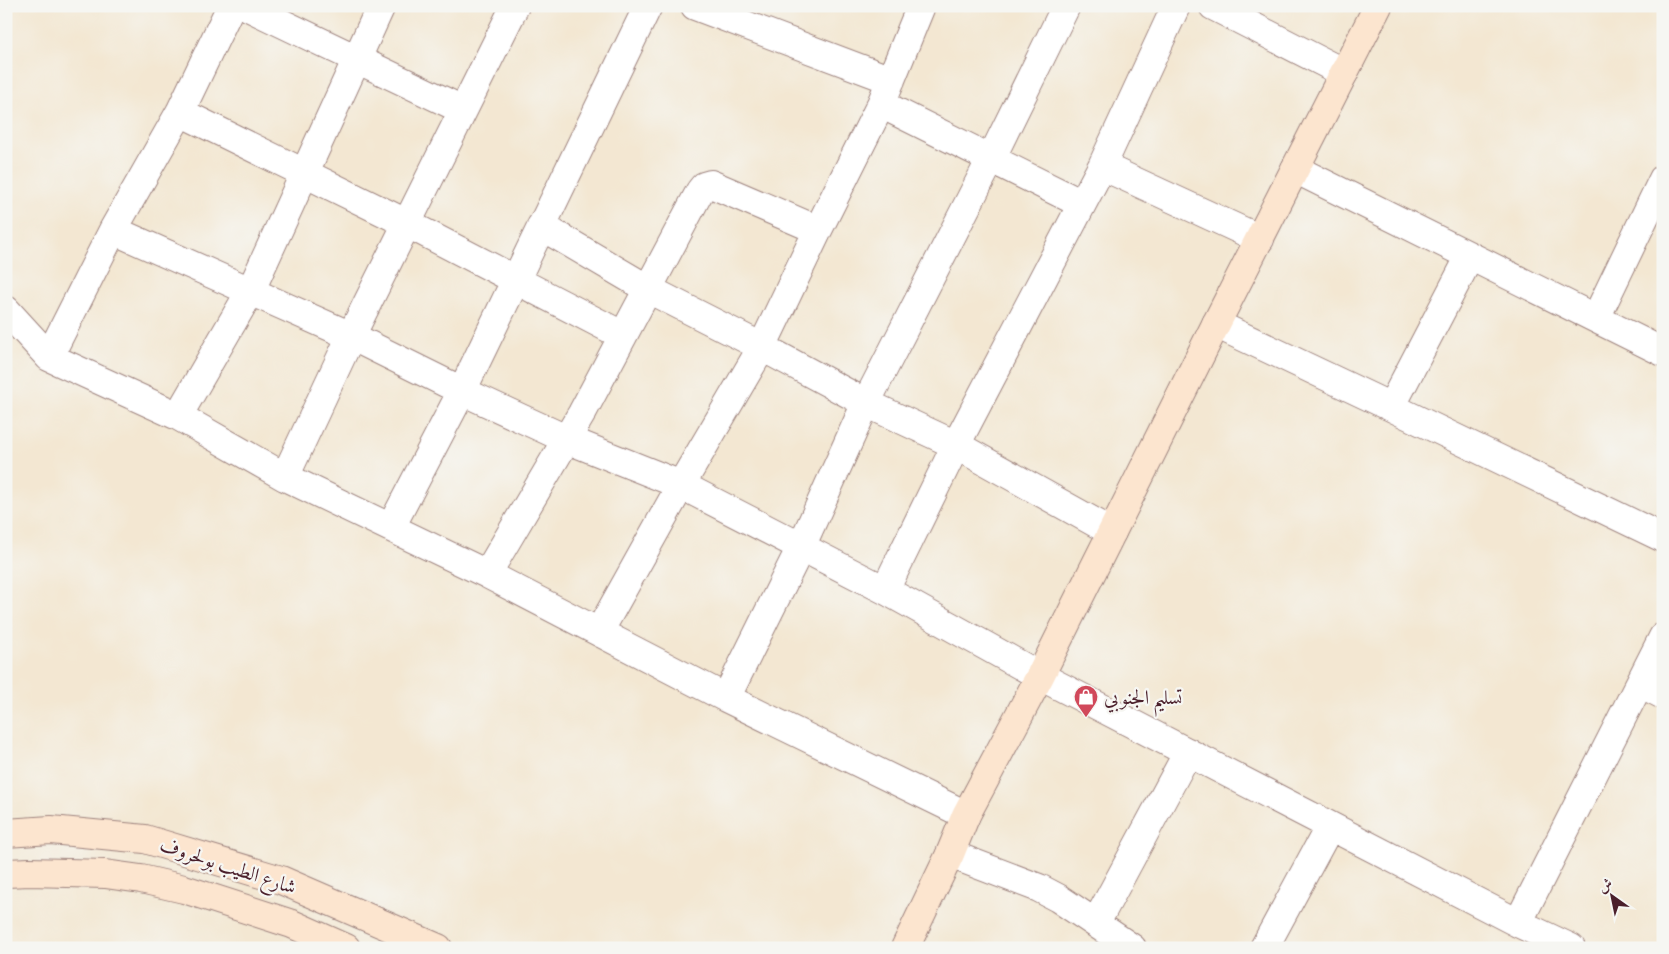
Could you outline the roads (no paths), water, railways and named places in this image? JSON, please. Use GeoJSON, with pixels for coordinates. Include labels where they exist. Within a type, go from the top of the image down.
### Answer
{"type":"FeatureCollection","features":[{"type":"Feature","properties":{"kind":"street"},"geometry":{"type":"LineString","coordinates":[[49,357],[113,230],[180,112],[231,6]]}},
{"type":"Feature","properties":{"kind":"street"},"geometry":{"type":"LineString","coordinates":[[246,6],[463,110]]}},
{"type":"Feature","properties":{"kind":"street"},"geometry":{"type":"LineString","coordinates":[[178,416],[251,290],[382,6]]}},
{"type":"Feature","properties":{"kind":"street"},"geometry":{"type":"LineString","coordinates":[[285,477],[406,223],[515,6]]}},
{"type":"Feature","properties":{"kind":"street"},"geometry":{"type":"LineString","coordinates":[[391,527],[462,391],[648,6]]}},
{"type":"Feature","properties":{"kind":"street"},"geometry":{"type":"LineString","coordinates":[[695,6],[886,92],[991,159],[1082,204]]}},
{"type":"Feature","properties":{"kind":"street"},"geometry":{"type":"LineString","coordinates":[[599,632],[681,485],[762,347],[886,92],[921,6]]}},
{"type":"Feature","properties":{"kind":"street"},"geometry":{"type":"LineString","coordinates":[[726,698],[801,547],[866,403],[991,159],[1066,6]]}},
{"type":"Feature","properties":{"kind":"street"},"geometry":{"type":"LineString","coordinates":[[885,590],[956,445],[1102,166],[1176,6]]}},
{"type":"Feature","properties":{"kind":"street"},"geometry":{"type":"LineString","coordinates":[[1213,6],[1344,73]]}},
{"type":"Feature","properties":{"kind":"street"},"geometry":{"type":"LineString","coordinates":[[905,948],[950,854],[966,815],[1040,676],[1378,6]]}},
{"type":"Feature","properties":{"kind":"street"},"geometry":{"type":"LineString","coordinates":[[180,112],[406,223],[622,335]]}},
{"type":"Feature","properties":{"kind":"street"},"geometry":{"type":"LineString","coordinates":[[1102,166],[1260,240]]}},
{"type":"Feature","properties":{"kind":"street"},"geometry":{"type":"LineString","coordinates":[[1295,169],[1663,352]]}},
{"type":"Feature","properties":{"kind":"street"},"geometry":{"type":"LineString","coordinates":[[1596,318],[1663,180]]}},
{"type":"Feature","properties":{"kind":"street"},"geometry":{"type":"LineString","coordinates":[[487,574],[566,439],[704,186],[711,184],[818,230]]}},
{"type":"Feature","properties":{"kind":"street"},"geometry":{"type":"LineString","coordinates":[[541,226],[648,289],[866,403],[956,445],[1112,532]]}},
{"type":"Feature","properties":{"kind":"street"},"geometry":{"type":"LineString","coordinates":[[113,230],[351,336],[462,391],[566,439],[681,485],[885,590],[1040,676],[1518,923],[1571,948]]}},
{"type":"Feature","properties":{"kind":"street"},"geometry":{"type":"LineString","coordinates":[[1391,406],[1470,256]]}},
{"type":"Feature","properties":{"kind":"street"},"geometry":{"type":"LineString","coordinates":[[6,310],[49,357],[178,416],[285,477],[487,574],[726,698],[966,815]]}},
{"type":"Feature","properties":{"kind":"street"},"geometry":{"type":"LineString","coordinates":[[1216,324],[1391,406],[1663,538]]}},
{"type":"Feature","properties":{"kind":"street"},"geometry":{"type":"LineString","coordinates":[[1518,923],[1651,689],[1663,637]]}},
{"type":"Feature","properties":{"kind":"street"},"geometry":{"type":"LineString","coordinates":[[1096,923],[1188,752]]}},
{"type":"Feature","properties":{"kind":"street"},"geometry":{"type":"LineString","coordinates":[[1264,948],[1330,826]]}},
{"type":"Feature","properties":{"kind":"street","name":"شارع الطيب بولحروف"},"geometry":{"type":"LineString","coordinates":[[6,833],[51,830],[145,839],[281,880],[438,948]]}},
{"type":"Feature","properties":{"kind":"street"},"geometry":{"type":"LineString","coordinates":[[950,854],[1039,888],[1058,898],[1132,948]]}},
{"type":"Feature","properties":{"kind":"street","name":"شارع الطيب بولحروف"},"geometry":{"type":"LineString","coordinates":[[6,873],[105,874],[141,879],[184,889],[292,924],[346,948]]}},
{"type":"Feature","properties":{"kind":"place","name":"تسليم الجنوبي"},"geometry":{"type":"Point","coordinates":[1086,718]}}]}
